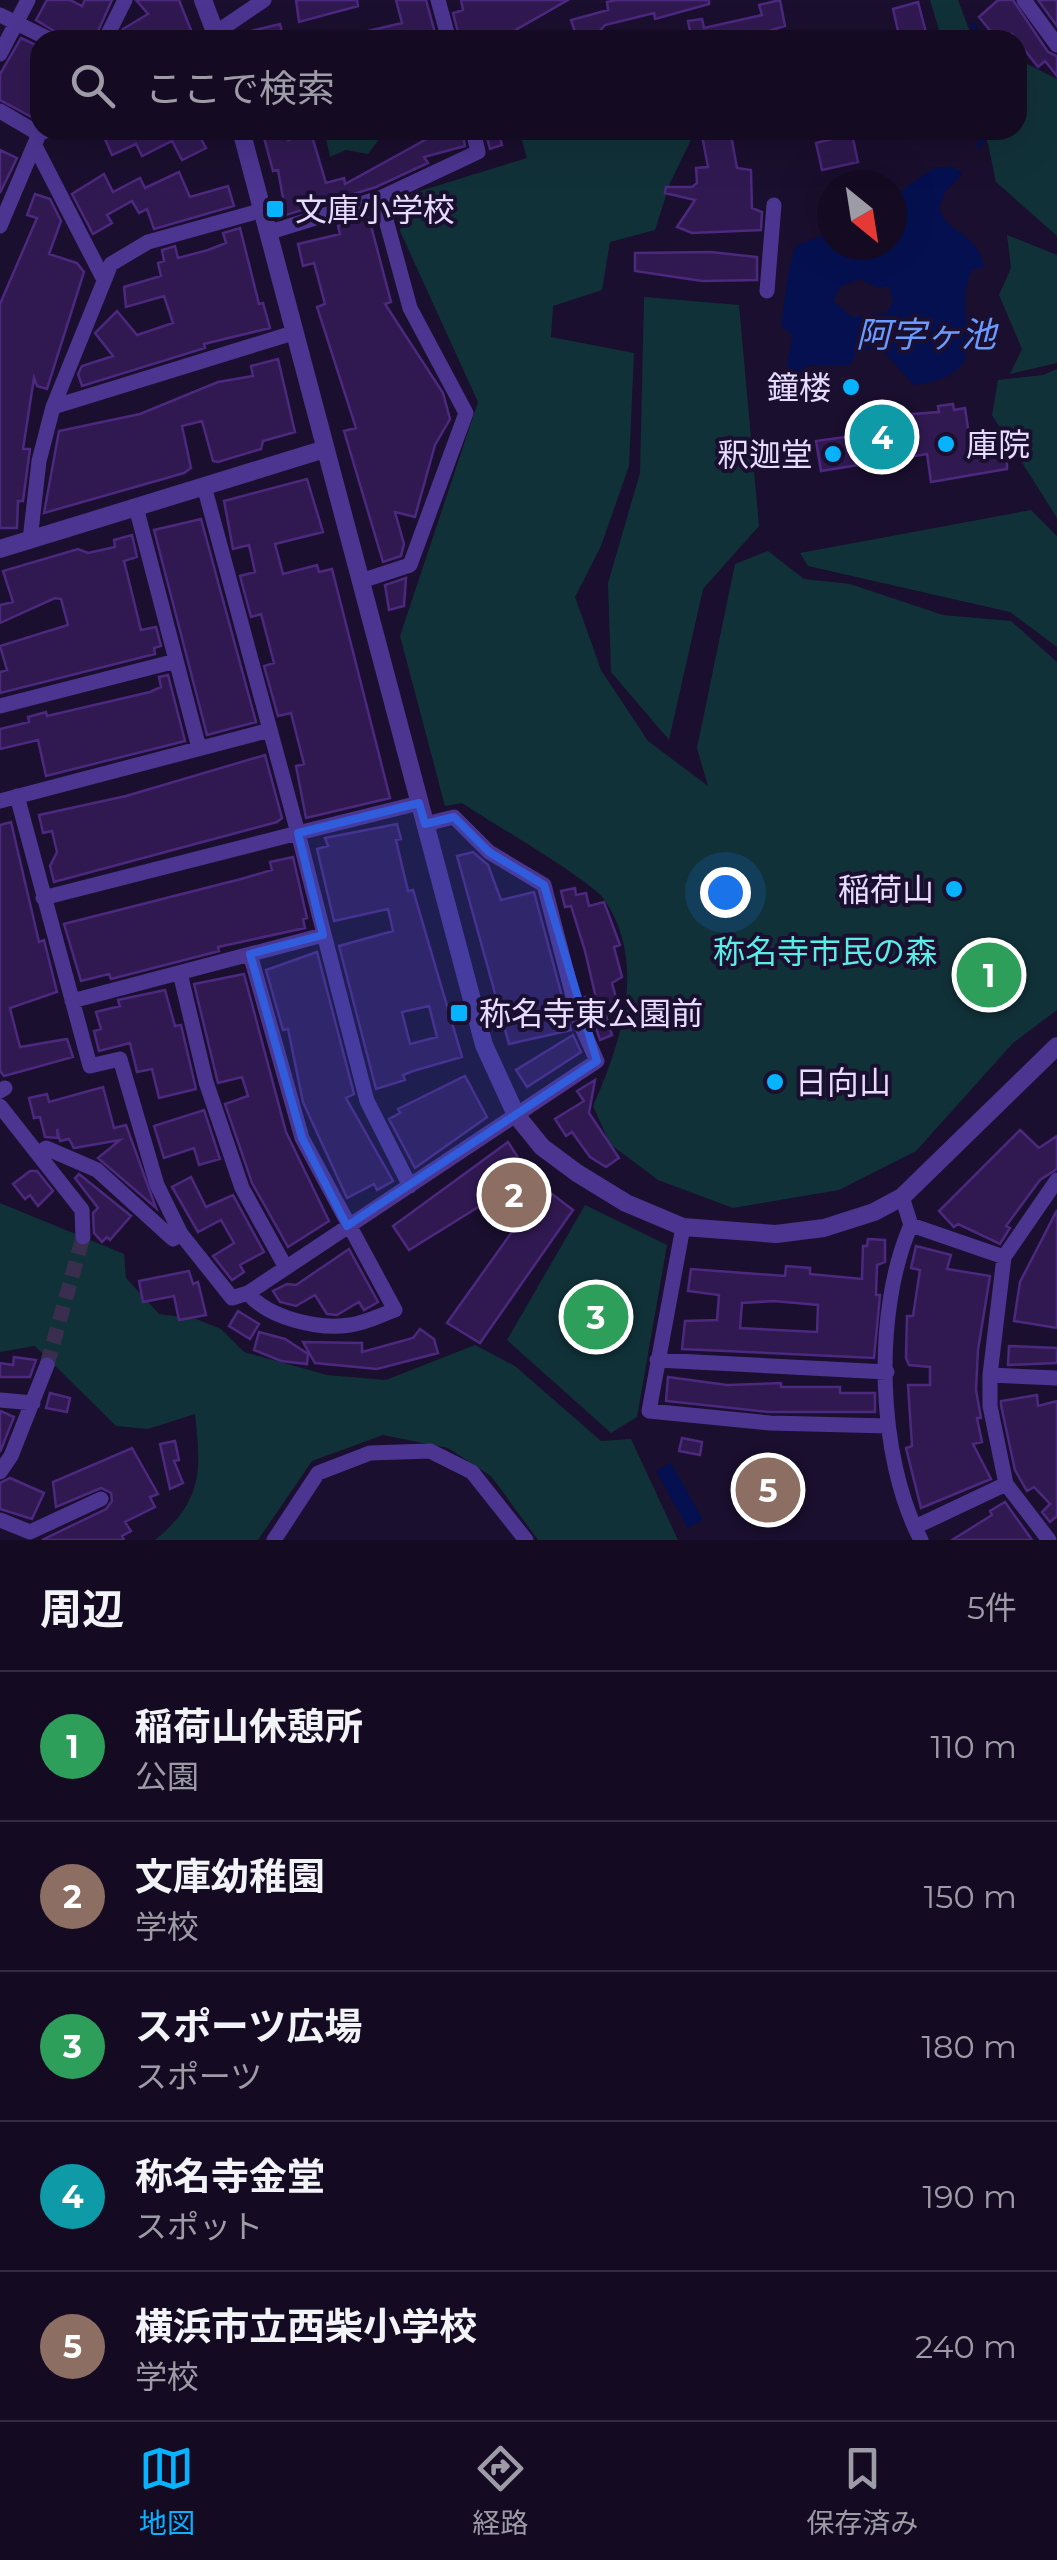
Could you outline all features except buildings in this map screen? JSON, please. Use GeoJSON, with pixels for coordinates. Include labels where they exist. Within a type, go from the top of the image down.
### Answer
{"type":"FeatureCollection","features":[{"type":"Feature","properties":{"kind":"street"},"geometry":{"type":"LineString","coordinates":[[0,54],[28,0]]}},
{"type":"Feature","properties":{"kind":"street"},"geometry":{"type":"LineString","coordinates":[[110,30],[125,0]]}},
{"type":"Feature","properties":{"kind":"street"},"geometry":{"type":"LineString","coordinates":[[203,0],[211,30]]}},
{"type":"Feature","properties":{"kind":"street"},"geometry":{"type":"LineString","coordinates":[[224,30],[264,0]]}},
{"type":"Feature","properties":{"kind":"street"},"geometry":{"type":"LineString","coordinates":[[438,0],[446,30]]}},
{"type":"Feature","properties":{"kind":"street"},"geometry":{"type":"LineString","coordinates":[[1024,0],[1057,46]]}},
{"type":"Feature","properties":{"kind":"street"},"geometry":{"type":"LineString","coordinates":[[0,15],[30,30]]}},
{"type":"Feature","properties":{"kind":"street"},"geometry":{"type":"LineString","coordinates":[[0,111],[30,130]]}},
{"type":"Feature","properties":{"kind":"street"},"geometry":{"type":"LineString","coordinates":[[0,226],[39,140]]}},
{"type":"Feature","properties":{"kind":"street"},"geometry":{"type":"LineString","coordinates":[[41,140],[102,276]]}},
{"type":"Feature","properties":{"kind":"street"},"geometry":{"type":"LineString","coordinates":[[245,140],[484,1045],[516,1115],[542,1147],[626,1203],[684,1227],[743,1233],[808,1230],[874,1212],[902,1198],[1057,1046]]}},
{"type":"Feature","properties":{"kind":"street"},"geometry":{"type":"LineString","coordinates":[[270,232],[380,198],[478,152],[475,140]]}},
{"type":"Feature","properties":{"kind":"street"},"geometry":{"type":"LineString","coordinates":[[361,581],[410,565],[466,413],[410,308],[380,198]]}},
{"type":"Feature","properties":{"kind":"street"},"geometry":{"type":"LineString","coordinates":[[766,291],[774,205]]}},
{"type":"Feature","properties":{"kind":"street"},"geometry":{"type":"LineString","coordinates":[[30,540],[39,461],[53,407],[102,276],[128,250],[263,210]]}},
{"type":"Feature","properties":{"kind":"street"},"geometry":{"type":"LineString","coordinates":[[53,407],[294,333]]}},
{"type":"Feature","properties":{"kind":"street"},"geometry":{"type":"LineString","coordinates":[[0,549],[325,449]]}},
{"type":"Feature","properties":{"kind":"street"},"geometry":{"type":"LineString","coordinates":[[204,486],[368,1101],[410,1186]]}},
{"type":"Feature","properties":{"kind":"street"},"geometry":{"type":"LineString","coordinates":[[136,508],[198,748]]}},
{"type":"Feature","properties":{"kind":"street"},"geometry":{"type":"LineString","coordinates":[[0,706],[176,662]]}},
{"type":"Feature","properties":{"kind":"street"},"geometry":{"type":"LineString","coordinates":[[0,801],[270,730]]}},
{"type":"Feature","properties":{"kind":"street"},"geometry":{"type":"LineString","coordinates":[[17,796],[90,1066],[120,1059],[157,1185],[181,1234],[232,1298],[248,1293],[597,1061],[580,1024],[544,885],[488,852],[454,818],[425,824]]}},
{"type":"Feature","properties":{"kind":"street"},"geometry":{"type":"LineString","coordinates":[[42,898],[419,804]]}},
{"type":"Feature","properties":{"kind":"street"},"geometry":{"type":"LineString","coordinates":[[72,1002],[323,935]]}},
{"type":"Feature","properties":{"kind":"street"},"geometry":{"type":"LineString","coordinates":[[248,1293],[254,1302],[297,1322],[348,1326],[395,1310],[302,1138],[250,954]]}},
{"type":"Feature","properties":{"kind":"street"},"geometry":{"type":"LineString","coordinates":[[180,973],[206,1082],[242,1188],[285,1266]]}},
{"type":"Feature","properties":{"kind":"street"},"geometry":{"type":"LineString","coordinates":[[0,1106],[82,1210],[83,1237]]}},
{"type":"Feature","properties":{"kind":"street"},"geometry":{"type":"LineString","coordinates":[[40,1153],[46,1148],[98,1170],[173,1239],[181,1234]]}},
{"type":"Feature","properties":{"kind":"street"},"geometry":{"type":"LineString","coordinates":[[1049,1540],[1026,1515],[1006,1484],[990,1406],[990,1375],[1004,1257],[1057,1180]]}},
{"type":"Feature","properties":{"kind":"street"},"geometry":{"type":"LineString","coordinates":[[902,1198],[911,1225],[901,1248],[886,1329],[888,1426],[895,1478],[918,1534],[1006,1484]]}},
{"type":"Feature","properties":{"kind":"street"},"geometry":{"type":"LineString","coordinates":[[911,1225],[1004,1257]]}},
{"type":"Feature","properties":{"kind":"street"},"geometry":{"type":"LineString","coordinates":[[684,1227],[649,1411],[770,1423],[888,1426]]}},
{"type":"Feature","properties":{"kind":"street"},"geometry":{"type":"LineString","coordinates":[[657,1360],[886,1372]]}},
{"type":"Feature","properties":{"kind":"street"},"geometry":{"type":"LineString","coordinates":[[0,1472],[34,1404],[47,1365]]}},
{"type":"Feature","properties":{"kind":"street"},"geometry":{"type":"LineString","coordinates":[[990,1375],[1057,1378]]}},
{"type":"Feature","properties":{"kind":"street"},"geometry":{"type":"LineString","coordinates":[[0,1400],[34,1404]]}},
{"type":"Feature","properties":{"kind":"street"},"geometry":{"type":"LineString","coordinates":[[274,1540],[318,1473],[370,1453],[430,1451],[472,1472],[526,1540]]}},
{"type":"Feature","properties":{"kind":"street"},"geometry":{"type":"LineString","coordinates":[[0,1520],[30,1532],[101,1499]]}},
{"type":"Feature","properties":{"kind":"highlighted area"},"geometry":{"type":"Polygon","coordinates":[[[419,803],[425,824],[454,817],[489,852],[544,885],[597,1061],[347,1226],[302,1138],[250,954],[323,935],[298,833],[419,803]]]}},
{"type":"Feature","properties":{"kind":"green space"},"geometry":{"type":"Polygon","coordinates":[[[930,0],[958,0],[969,30],[939,30],[930,0]]]}},
{"type":"Feature","properties":{"kind":"green space"},"geometry":{"type":"Polygon","coordinates":[[[1027,64],[1057,79],[1057,236],[996,182],[987,140],[1027,140],[1027,64]]]}},
{"type":"Feature","properties":{"kind":"green space"},"geometry":{"type":"Polygon","coordinates":[[[326,140],[378,140],[368,154],[346,150],[330,157],[326,140]]]}},
{"type":"Feature","properties":{"kind":"green space","name":"称名寺市民の森"},"geometry":{"type":"Polygon","coordinates":[[[522,140],[691,140],[670,183],[655,230],[610,242],[602,290],[553,306],[551,337],[634,353],[629,466],[601,546],[575,597],[601,670],[648,741],[708,786],[697,748],[735,564],[768,551],[804,579],[850,584],[943,615],[1011,621],[1057,662],[1057,1010],[1013,1043],[916,1151],[839,1190],[733,1208],[658,1180],[610,1144],[593,1106],[613,1056],[626,1003],[625,949],[617,924],[604,899],[560,865],[462,803],[445,806],[400,636],[478,402],[400,231],[407,195],[527,158],[522,140]]]}},
{"type":"Feature","properties":{"kind":"green space"},"geometry":{"type":"Polygon","coordinates":[[[1007,235],[1057,255],[1057,363],[1010,374],[1022,349],[999,295],[1011,268],[1007,235]]]}},
{"type":"Feature","properties":{"kind":"green space"},"geometry":{"type":"Polygon","coordinates":[[[644,297],[739,305],[759,526],[703,589],[669,740],[611,672],[608,583],[640,473],[644,297]]]}},
{"type":"Feature","properties":{"kind":"green space"},"geometry":{"type":"Polygon","coordinates":[[[1057,369],[1057,518],[992,415],[998,380],[1043,375],[1057,369]]]}},
{"type":"Feature","properties":{"kind":"green space"},"geometry":{"type":"Polygon","coordinates":[[[1031,510],[1057,536],[1057,647],[1010,612],[808,566],[800,553],[1031,510]]]}},
{"type":"Feature","properties":{"kind":"green space"},"geometry":{"type":"Polygon","coordinates":[[[0,1203],[124,1254],[126,1278],[159,1314],[196,1319],[221,1329],[244,1352],[327,1375],[386,1380],[475,1345],[515,1366],[601,1441],[631,1439],[678,1540],[538,1540],[491,1476],[448,1448],[383,1435],[312,1461],[258,1540],[155,1540],[183,1511],[196,1483],[195,1414],[148,1429],[116,1426],[35,1346],[0,1352],[0,1203]]]}},
{"type":"Feature","properties":{"kind":"green space"},"geometry":{"type":"Polygon","coordinates":[[[585,1205],[667,1245],[637,1417],[611,1433],[507,1340],[585,1205]]]}},
{"type":"Feature","properties":{"kind":"water","name":"阿字ヶ池"},"geometry":{"type":"Polygon","coordinates":[[[936,167],[955,168],[962,174],[945,192],[939,208],[950,225],[976,247],[984,267],[972,270],[966,290],[968,342],[966,357],[958,369],[914,385],[879,347],[856,352],[851,365],[807,366],[803,387],[787,366],[792,335],[781,326],[797,245],[817,237],[817,260],[907,260],[907,187],[936,167]],[[860,279],[841,286],[833,301],[852,317],[886,313],[893,302],[889,286],[879,288],[860,279]]]}},
{"type":"Feature","properties":{"kind":"water"},"geometry":{"type":"Polygon","coordinates":[[[671,1463],[703,1520],[688,1528],[656,1471],[671,1463]]]}},
{"type":"Feature","properties":{"kind":"waterway"},"geometry":{"type":"LineString","coordinates":[[973,25],[976,30]]}},
{"type":"Feature","properties":{"kind":"waterway"},"geometry":{"type":"LineString","coordinates":[[979,146],[982,140]]}},
{"type":"Feature","properties":{"kind":"tunnel"},"geometry":{"type":"LineString","coordinates":[[47,1365],[83,1237]]}},
{"type":"Feature","properties":{"kind":"place","name":"文庫小学校"},"geometry":{"type":"Point","coordinates":[275,209]}},
{"type":"Feature","properties":{"kind":"place","name":"鐘楼"},"geometry":{"type":"Point","coordinates":[851,387]}},
{"type":"Feature","properties":{"kind":"place","name":"称名寺金堂"},"geometry":{"type":"Point","coordinates":[882,437]}},
{"type":"Feature","properties":{"kind":"place","name":"庫院"},"geometry":{"type":"Point","coordinates":[946,444]}},
{"type":"Feature","properties":{"kind":"place","name":"釈迦堂"},"geometry":{"type":"Point","coordinates":[833,454]}},
{"type":"Feature","properties":{"kind":"place","name":"稲荷山"},"geometry":{"type":"Point","coordinates":[954,889]}},
{"type":"Feature","properties":{"kind":"place","name":"稲荷山休憩所"},"geometry":{"type":"Point","coordinates":[989,975]}},
{"type":"Feature","properties":{"kind":"place","name":"称名寺東公園前"},"geometry":{"type":"Point","coordinates":[459,1013]}},
{"type":"Feature","properties":{"kind":"place","name":"日向山"},"geometry":{"type":"Point","coordinates":[775,1082]}},
{"type":"Feature","properties":{"kind":"place","name":"文庫幼稚園"},"geometry":{"type":"Point","coordinates":[514,1195]}},
{"type":"Feature","properties":{"kind":"place","name":"スポーツ広場"},"geometry":{"type":"Point","coordinates":[596,1317]}},
{"type":"Feature","properties":{"kind":"place","name":"横浜市立西柴小学校"},"geometry":{"type":"Point","coordinates":[768,1490]}}]}
